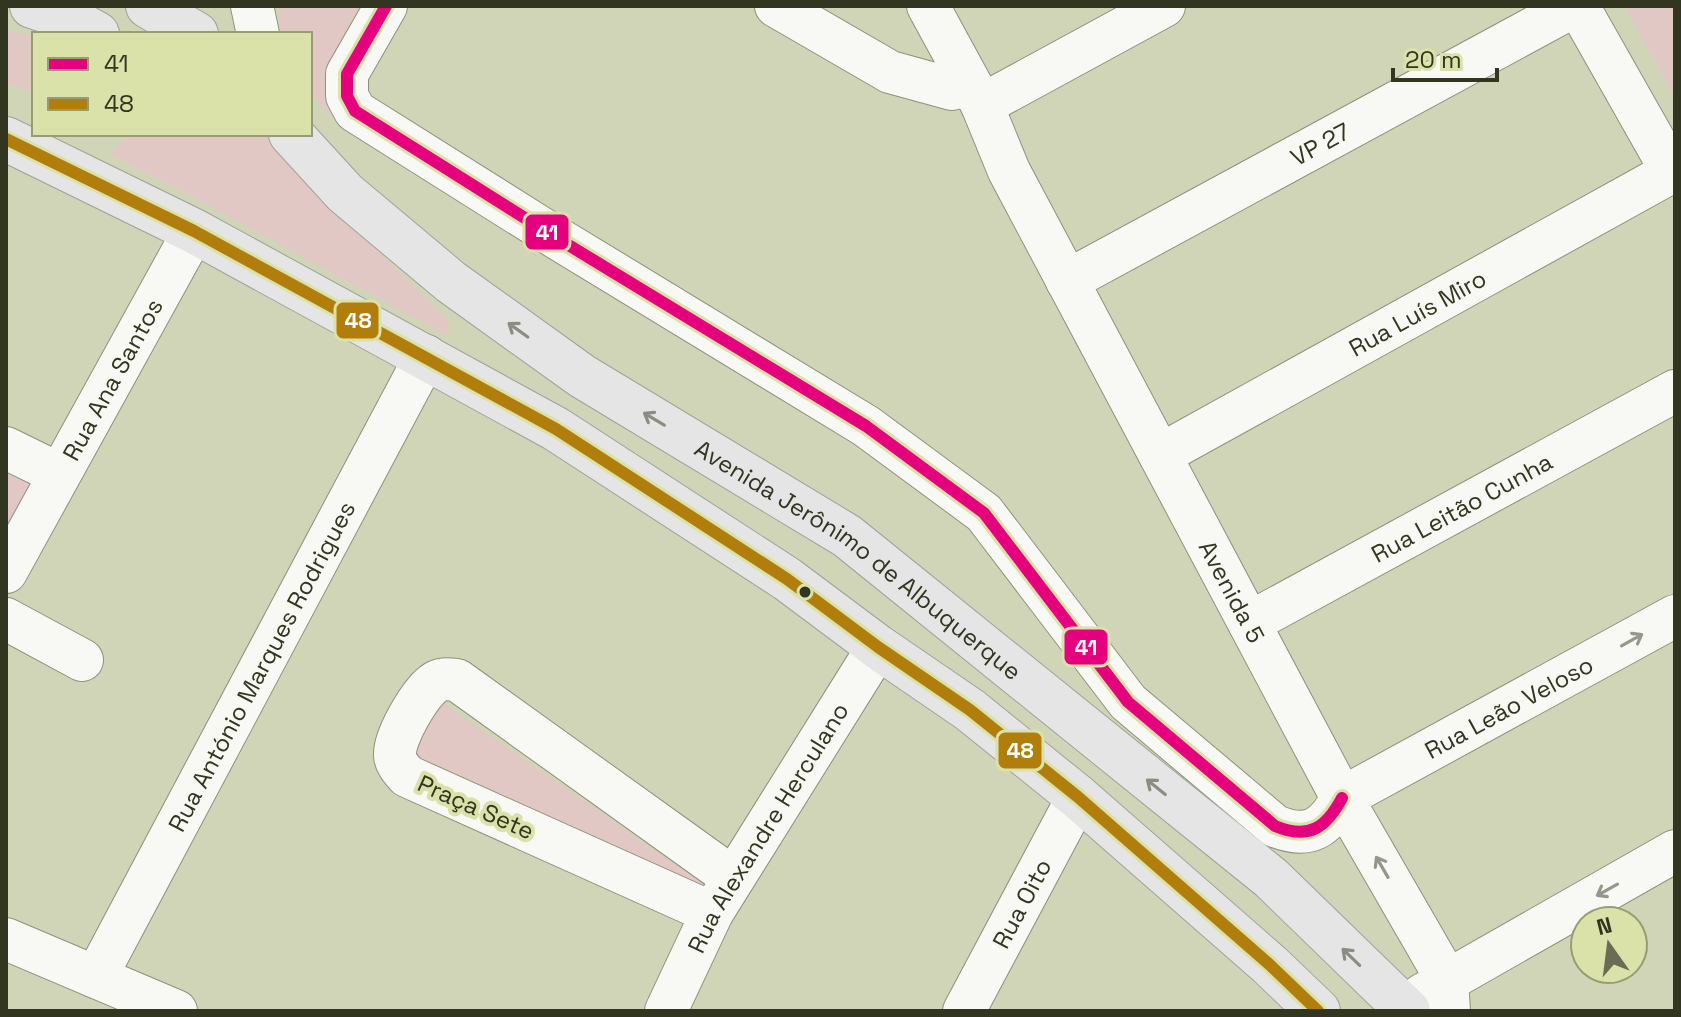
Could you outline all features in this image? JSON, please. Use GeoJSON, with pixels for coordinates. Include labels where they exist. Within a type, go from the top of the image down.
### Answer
{"type":"FeatureCollection","features":[{"type":"Feature","properties":{"kind":"main road"},"geometry":{"type":"LineString","coordinates":[[32,6],[68,18],[93,32]]}},
{"type":"Feature","properties":{"kind":"main road"},"geometry":{"type":"LineString","coordinates":[[148,6],[193,32]]}},
{"type":"Feature","properties":{"kind":"main road"},"geometry":{"type":"LineString","coordinates":[[6,127],[32,133]]}},
{"type":"Feature","properties":{"kind":"main road","name":"Avenida Jerônimo de Albuquerque"},"geometry":{"type":"LineString","coordinates":[[293,136],[345,193],[451,282],[582,376],[847,536],[1271,878],[1406,1009]]}},
{"type":"Feature","properties":{"kind":"main road"},"geometry":{"type":"LineString","coordinates":[[6,139],[194,231],[556,429],[787,579],[970,710],[1078,797],[1318,1011]]}},
{"type":"Feature","properties":{"kind":"street"},"geometry":{"type":"LineString","coordinates":[[252,6],[258,32]]}},
{"type":"Feature","properties":{"kind":"street"},"geometry":{"type":"LineString","coordinates":[[386,6],[347,74],[347,96],[355,111],[866,426],[984,513],[1128,702],[1097,739]]}},
{"type":"Feature","properties":{"kind":"street"},"geometry":{"type":"LineString","coordinates":[[776,6],[890,72],[967,97],[1164,6]]}},
{"type":"Feature","properties":{"kind":"street","name":"Avenida 5"},"geometry":{"type":"LineString","coordinates":[[905,6],[967,97],[1009,171],[1448,995]]}},
{"type":"Feature","properties":{"kind":"street","name":"Avenida 5"},"geometry":{"type":"LineString","coordinates":[[928,6],[967,97]]}},
{"type":"Feature","properties":{"kind":"street"},"geometry":{"type":"LineString","coordinates":[[1576,6],[1673,171]]}},
{"type":"Feature","properties":{"kind":"street","name":"VP 27"},"geometry":{"type":"LineString","coordinates":[[1067,281],[1576,6]]}},
{"type":"Feature","properties":{"kind":"street","name":"Rua Luís Miro"},"geometry":{"type":"LineString","coordinates":[[1160,455],[1673,171]]}},
{"type":"Feature","properties":{"kind":"street","name":"Rua Ana Santos"},"geometry":{"type":"LineString","coordinates":[[6,448],[59,474],[194,231]]}},
{"type":"Feature","properties":{"kind":"street","name":"Rua António Marques Rodrigues"},"geometry":{"type":"LineString","coordinates":[[96,977],[426,356]]}},
{"type":"Feature","properties":{"kind":"street","name":"Rua Leitão Cunha"},"geometry":{"type":"LineString","coordinates":[[1249,623],[1675,391]]}},
{"type":"Feature","properties":{"kind":"street"},"geometry":{"type":"LineString","coordinates":[[6,572],[59,474]]}},
{"type":"Feature","properties":{"kind":"street","name":"Rua Leão Veloso"},"geometry":{"type":"LineString","coordinates":[[1128,702],[1275,826],[1291,832],[1307,832],[1333,815],[1342,798],[1675,616]]}},
{"type":"Feature","properties":{"kind":"street"},"geometry":{"type":"LineString","coordinates":[[6,619],[82,660]]}},
{"type":"Feature","properties":{"kind":"street","name":"Rua Alexandre Herculano"},"geometry":{"type":"LineString","coordinates":[[666,1011],[712,913],[878,647]]}},
{"type":"Feature","properties":{"kind":"street","name":"Praça Sete"},"geometry":{"type":"LineString","coordinates":[[712,913],[407,776],[399,768],[395,755],[403,730],[419,700],[434,682],[457,680],[733,878]]}},
{"type":"Feature","properties":{"kind":"street","name":"Rua Oito"},"geometry":{"type":"LineString","coordinates":[[964,1011],[1078,797]]}},
{"type":"Feature","properties":{"kind":"street"},"geometry":{"type":"LineString","coordinates":[[1406,1009],[1448,995],[1675,851]]}},
{"type":"Feature","properties":{"kind":"street"},"geometry":{"type":"LineString","coordinates":[[6,939],[176,1011]]}},
{"type":"Feature","properties":{"kind":"shaded area"},"geometry":{"type":"Polygon","coordinates":[[[278,6],[372,6],[332,95],[333,118],[312,95],[312,32],[281,32],[278,6]]]}},
{"type":"Feature","properties":{"kind":"shaded area"},"geometry":{"type":"Polygon","coordinates":[[[1624,6],[1675,6],[1675,97],[1624,6]]]}},
{"type":"Feature","properties":{"kind":"shaded area"},"geometry":{"type":"Polygon","coordinates":[[[6,30],[32,36],[32,92],[6,83],[6,30]]]}},
{"type":"Feature","properties":{"kind":"shaded area"},"geometry":{"type":"Polygon","coordinates":[[[127,136],[273,136],[375,248],[449,321],[448,336],[201,201],[110,154],[127,136]]]}},
{"type":"Feature","properties":{"kind":"shaded area"},"geometry":{"type":"Polygon","coordinates":[[[6,469],[35,484],[6,539],[6,469]]]}},
{"type":"Feature","properties":{"kind":"shaded area"},"geometry":{"type":"Polygon","coordinates":[[[441,702],[711,889],[409,762],[441,702]]]}},
{"type":"Feature","properties":{"kind":"transit line","name":"41"},"geometry":{"type":"LineString","coordinates":[[386,6],[347,74],[347,96],[355,111],[866,426],[984,513],[1128,702],[1275,826],[1298,832],[1315,828],[1330,817],[1342,798]]}},
{"type":"Feature","properties":{"kind":"transit line","name":"48"},"geometry":{"type":"LineString","coordinates":[[6,139],[194,231],[556,429],[787,579],[970,710],[1078,797],[1318,1011]]}}]}
